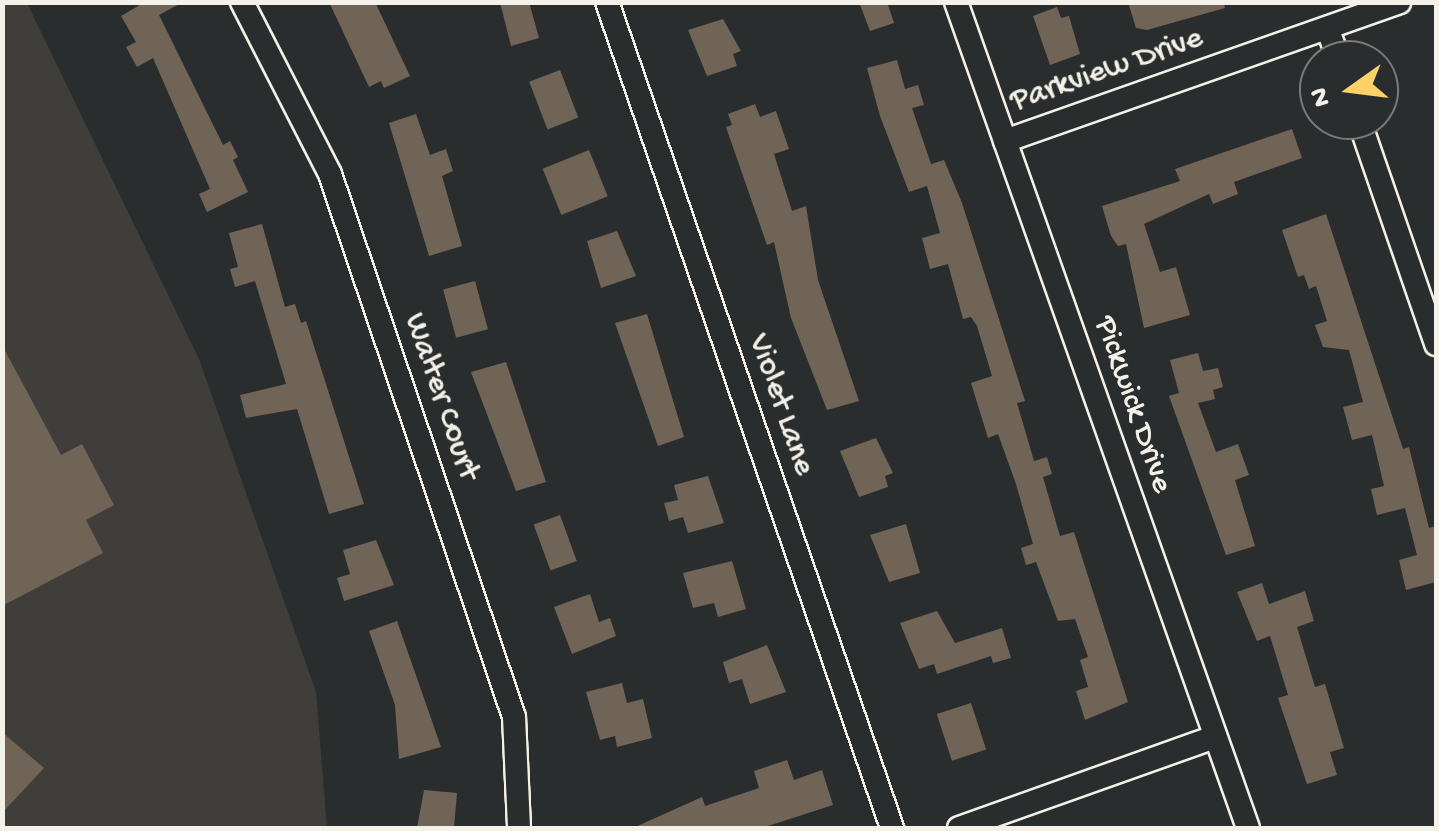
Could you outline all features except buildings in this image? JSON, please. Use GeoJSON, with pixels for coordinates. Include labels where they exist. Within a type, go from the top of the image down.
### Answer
{"type":"FeatureCollection","features":[{"type":"Feature","properties":{"kind":"street","name":"Walter Court"},"geometry":{"type":"LineString","coordinates":[[242,2],[330,174],[514,717],[519,828]]}},
{"type":"Feature","properties":{"kind":"street","name":"Violet Lane"},"geometry":{"type":"LineString","coordinates":[[607,2],[892,828]]}},
{"type":"Feature","properties":{"kind":"street","name":"Pickwick Drive"},"geometry":{"type":"LineString","coordinates":[[956,2],[1248,828]]}},
{"type":"Feature","properties":{"kind":"street","name":"Parkview Drive"},"geometry":{"type":"LineString","coordinates":[[1005,140],[1400,2]]}},
{"type":"Feature","properties":{"kind":"street"},"geometry":{"type":"LineString","coordinates":[[1328,30],[1331,40]]}},
{"type":"Feature","properties":{"kind":"street"},"geometry":{"type":"LineString","coordinates":[[1366,140],[1436,344]]}},
{"type":"Feature","properties":{"kind":"street"},"geometry":{"type":"LineString","coordinates":[[960,828],[1215,737]]}},
{"type":"Feature","properties":{"kind":"shaded area"},"geometry":{"type":"Polygon","coordinates":[[[2,3],[27,3],[199,359],[316,692],[327,828],[3,828],[2,3]]]}}]}
